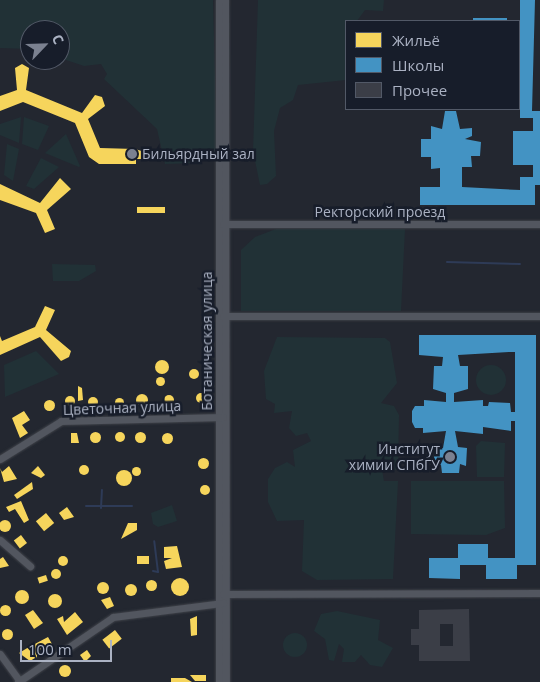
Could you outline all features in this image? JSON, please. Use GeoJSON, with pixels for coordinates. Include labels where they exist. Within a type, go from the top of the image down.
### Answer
{"type":"FeatureCollection","features":[{"type":"Feature","properties":{"kind":"street","name":"Ботаническая улица"},"geometry":{"type":"LineString","coordinates":[[219,0],[223,224]]}},
{"type":"Feature","properties":{"kind":"street","name":"Ботаническая улица"},"geometry":{"type":"LineString","coordinates":[[226,0],[223,224],[223,603],[226,682]]}},
{"type":"Feature","properties":{"kind":"street","name":"Ректорский проезд"},"geometry":{"type":"LineString","coordinates":[[223,224],[540,224]]}},
{"type":"Feature","properties":{"kind":"street"},"geometry":{"type":"LineString","coordinates":[[223,316],[540,316]]}},
{"type":"Feature","properties":{"kind":"street","name":"Цветочная улица"},"geometry":{"type":"LineString","coordinates":[[0,459],[61,421],[223,416]]}},
{"type":"Feature","properties":{"kind":"street"},"geometry":{"type":"LineString","coordinates":[[0,540],[30,566]]}},
{"type":"Feature","properties":{"kind":"street"},"geometry":{"type":"LineString","coordinates":[[223,594],[540,594]]}},
{"type":"Feature","properties":{"kind":"street","name":"Ботаническая улица"},"geometry":{"type":"LineString","coordinates":[[219,682],[223,603]]}},
{"type":"Feature","properties":{"kind":"street"},"geometry":{"type":"LineString","coordinates":[[0,654],[19,682],[113,617],[223,603]]}},
{"type":"Feature","properties":{"kind":"shaded area"},"geometry":{"type":"Polygon","coordinates":[[[0,0],[213,0],[217,154],[196,163],[165,164],[157,129],[104,79],[107,74],[101,64],[84,66],[70,61],[70,20],[20,20],[20,49],[0,48],[0,0]]]}},
{"type":"Feature","properties":{"kind":"shaded area"},"geometry":{"type":"Polygon","coordinates":[[[258,0],[384,0],[383,11],[365,10],[358,20],[345,20],[345,80],[298,85],[293,100],[280,108],[274,131],[276,176],[267,184],[260,185],[253,151],[258,0]]]}},
{"type":"Feature","properties":{"kind":"shaded area"},"geometry":{"type":"Polygon","coordinates":[[[21,117],[19,143],[0,135],[0,124],[21,117]]]}},
{"type":"Feature","properties":{"kind":"shaded area"},"geometry":{"type":"Polygon","coordinates":[[[24,117],[49,126],[38,150],[22,144],[24,117]]]}},
{"type":"Feature","properties":{"kind":"shaded area"},"geometry":{"type":"Polygon","coordinates":[[[66,134],[80,166],[79,167],[45,153],[66,134]]]}},
{"type":"Feature","properties":{"kind":"shaded area"},"geometry":{"type":"Polygon","coordinates":[[[7,144],[19,149],[13,181],[4,175],[7,144]]]}},
{"type":"Feature","properties":{"kind":"shaded area"},"geometry":{"type":"Polygon","coordinates":[[[41,158],[59,167],[34,189],[26,186],[41,158]]]}},
{"type":"Feature","properties":{"kind":"shaded area"},"geometry":{"type":"Polygon","coordinates":[[[276,229],[405,229],[401,311],[241,311],[241,250],[255,237],[276,229]]]}},
{"type":"Feature","properties":{"kind":"shaded area"},"geometry":{"type":"Polygon","coordinates":[[[52,264],[95,265],[96,271],[79,281],[53,281],[52,264]]]}},
{"type":"Feature","properties":{"kind":"shaded area"},"geometry":{"type":"Polygon","coordinates":[[[277,337],[385,338],[390,342],[397,383],[381,403],[394,406],[399,415],[398,470],[382,470],[384,481],[398,481],[393,579],[317,580],[302,571],[304,520],[277,521],[268,502],[268,479],[275,468],[287,462],[295,467],[293,450],[311,441],[307,433],[296,436],[289,428],[292,411],[274,413],[275,404],[266,399],[264,371],[277,337]]]}},
{"type":"Feature","properties":{"kind":"shaded area"},"geometry":{"type":"Polygon","coordinates":[[[36,351],[59,374],[5,397],[4,365],[36,351]]]}},
{"type":"Feature","properties":{"kind":"shaded area"},"geometry":{"type":"Polygon","coordinates":[[[491,365],[502,369],[506,380],[502,391],[491,395],[480,391],[476,380],[480,369],[491,365]]]}},
{"type":"Feature","properties":{"kind":"shaded area"},"geometry":{"type":"Polygon","coordinates":[[[481,441],[505,443],[504,477],[477,477],[476,446],[481,441]]]}},
{"type":"Feature","properties":{"kind":"shaded area"},"geometry":{"type":"Polygon","coordinates":[[[411,481],[504,481],[505,528],[486,535],[411,534],[411,481]]]}},
{"type":"Feature","properties":{"kind":"shaded area"},"geometry":{"type":"Polygon","coordinates":[[[172,505],[177,521],[158,527],[153,524],[151,513],[172,505]]]}},
{"type":"Feature","properties":{"kind":"shaded area"},"geometry":{"type":"Polygon","coordinates":[[[337,611],[380,620],[378,640],[393,648],[382,667],[370,665],[361,655],[355,662],[342,662],[344,649],[339,644],[334,661],[329,660],[325,639],[314,631],[321,614],[337,611]]]}},
{"type":"Feature","properties":{"kind":"shaded area"},"geometry":{"type":"Polygon","coordinates":[[[295,633],[304,636],[307,645],[304,654],[295,657],[286,654],[283,645],[286,636],[295,633]]]}},
{"type":"Feature","properties":{"kind":"building: Жильё"},"geometry":{"type":"Polygon","coordinates":[[[20,65],[20,70],[29,70],[26,90],[82,113],[95,95],[102,97],[105,106],[88,119],[100,148],[135,149],[145,152],[145,159],[136,159],[136,164],[99,164],[89,157],[75,123],[23,102],[0,111],[0,96],[17,90],[15,68],[20,65]]]}},
{"type":"Feature","properties":{"kind":"building: Жильё"},"geometry":{"type":"Polygon","coordinates":[[[60,178],[71,189],[47,210],[55,229],[45,233],[36,213],[0,200],[0,184],[40,203],[60,178]]]}},
{"type":"Feature","properties":{"kind":"building: Жильё"},"geometry":{"type":"Polygon","coordinates":[[[137,207],[165,207],[165,213],[137,213],[137,207]]]}},
{"type":"Feature","properties":{"kind":"building: Жильё"},"geometry":{"type":"Polygon","coordinates":[[[45,306],[55,310],[46,330],[71,351],[69,357],[61,361],[40,337],[0,355],[0,336],[2,341],[35,327],[45,306]]]}},
{"type":"Feature","properties":{"kind":"building: Жильё"},"geometry":{"type":"Polygon","coordinates":[[[162,360],[167,362],[169,367],[167,372],[162,374],[157,372],[155,367],[157,362],[162,360]]]}},
{"type":"Feature","properties":{"kind":"building: Жильё"},"geometry":{"type":"Polygon","coordinates":[[[192,369],[196,369],[199,374],[198,378],[192,379],[189,376],[189,372],[192,369]]]}},
{"type":"Feature","properties":{"kind":"building: Жильё"},"geometry":{"type":"Polygon","coordinates":[[[160,376],[165,381],[160,386],[155,381],[160,376]]]}},
{"type":"Feature","properties":{"kind":"building: Жильё"},"geometry":{"type":"Polygon","coordinates":[[[78,386],[82,388],[83,400],[78,401],[78,386]]]}},
{"type":"Feature","properties":{"kind":"building: Жильё"},"geometry":{"type":"Polygon","coordinates":[[[199,393],[203,393],[206,398],[205,402],[199,403],[196,400],[196,396],[199,393]]]}},
{"type":"Feature","properties":{"kind":"building: Жильё"},"geometry":{"type":"Polygon","coordinates":[[[140,394],[144,394],[148,400],[144,406],[140,406],[136,402],[136,398],[140,394]]]}},
{"type":"Feature","properties":{"kind":"building: Жильё"},"geometry":{"type":"Polygon","coordinates":[[[167,395],[171,395],[174,400],[173,404],[167,405],[164,402],[164,398],[167,395]]]}},
{"type":"Feature","properties":{"kind":"building: Жильё"},"geometry":{"type":"Polygon","coordinates":[[[68,396],[72,396],[75,401],[74,405],[68,406],[65,403],[65,399],[68,396]]]}},
{"type":"Feature","properties":{"kind":"building: Жильё"},"geometry":{"type":"Polygon","coordinates":[[[91,397],[95,397],[98,402],[97,406],[91,407],[88,404],[88,400],[91,397]]]}},
{"type":"Feature","properties":{"kind":"building: Жильё"},"geometry":{"type":"Polygon","coordinates":[[[119,397],[124,402],[119,407],[114,402],[119,397]]]}},
{"type":"Feature","properties":{"kind":"building: Жильё"},"geometry":{"type":"Polygon","coordinates":[[[49,399],[55,405],[49,411],[43,405],[49,399]]]}},
{"type":"Feature","properties":{"kind":"building: Жильё"},"geometry":{"type":"Polygon","coordinates":[[[24,411],[30,420],[22,425],[28,433],[20,438],[12,418],[24,411]]]}},
{"type":"Feature","properties":{"kind":"building: Жильё"},"geometry":{"type":"Polygon","coordinates":[[[140,431],[146,437],[140,443],[134,437],[140,431]]]}},
{"type":"Feature","properties":{"kind":"building: Жильё"},"geometry":{"type":"Polygon","coordinates":[[[93,432],[97,432],[100,437],[99,441],[93,442],[90,439],[90,435],[93,432]]]}},
{"type":"Feature","properties":{"kind":"building: Жильё"},"geometry":{"type":"Polygon","coordinates":[[[118,432],[122,432],[125,437],[124,441],[118,442],[115,439],[115,435],[118,432]]]}},
{"type":"Feature","properties":{"kind":"building: Жильё"},"geometry":{"type":"Polygon","coordinates":[[[167,432],[173,438],[167,444],[161,438],[167,432]]]}},
{"type":"Feature","properties":{"kind":"building: Жильё"},"geometry":{"type":"Polygon","coordinates":[[[71,433],[77,433],[79,443],[71,443],[71,433]]]}},
{"type":"Feature","properties":{"kind":"building: Жильё"},"geometry":{"type":"Polygon","coordinates":[[[201,458],[205,458],[208,463],[207,467],[201,468],[198,465],[198,461],[201,458]]]}},
{"type":"Feature","properties":{"kind":"building: Жильё"},"geometry":{"type":"Polygon","coordinates":[[[82,465],[86,465],[89,470],[88,474],[82,475],[79,472],[79,468],[82,465]]]}},
{"type":"Feature","properties":{"kind":"building: Жильё"},"geometry":{"type":"Polygon","coordinates":[[[9,466],[17,479],[4,482],[0,468],[2,472],[9,466]]]}},
{"type":"Feature","properties":{"kind":"building: Жильё"},"geometry":{"type":"Polygon","coordinates":[[[38,466],[45,475],[41,478],[31,473],[38,466]]]}},
{"type":"Feature","properties":{"kind":"building: Жильё"},"geometry":{"type":"Polygon","coordinates":[[[136,467],[140,471],[136,475],[132,471],[136,467]]]}},
{"type":"Feature","properties":{"kind":"building: Жильё"},"geometry":{"type":"Polygon","coordinates":[[[124,470],[132,478],[124,486],[116,478],[124,470]]]}},
{"type":"Feature","properties":{"kind":"building: Жильё"},"geometry":{"type":"Polygon","coordinates":[[[32,482],[33,489],[17,499],[14,495],[32,482]]]}},
{"type":"Feature","properties":{"kind":"building: Жильё"},"geometry":{"type":"Polygon","coordinates":[[[203,485],[207,485],[210,490],[209,494],[203,495],[200,492],[200,488],[203,485]]]}},
{"type":"Feature","properties":{"kind":"building: Жильё"},"geometry":{"type":"Polygon","coordinates":[[[21,501],[29,520],[24,523],[15,509],[9,512],[6,507],[21,501]]]}},
{"type":"Feature","properties":{"kind":"building: Жильё"},"geometry":{"type":"Polygon","coordinates":[[[67,507],[74,517],[64,520],[59,513],[67,507]]]}},
{"type":"Feature","properties":{"kind":"building: Жильё"},"geometry":{"type":"Polygon","coordinates":[[[46,513],[54,523],[44,531],[36,521],[46,513]]]}},
{"type":"Feature","properties":{"kind":"building: Жильё"},"geometry":{"type":"Polygon","coordinates":[[[7,520],[10,521],[10,531],[3,532],[0,531],[-1,524],[0,521],[7,520]]]}},
{"type":"Feature","properties":{"kind":"building: Жильё"},"geometry":{"type":"Polygon","coordinates":[[[128,523],[137,523],[137,530],[121,539],[128,523]]]}},
{"type":"Feature","properties":{"kind":"building: Жильё"},"geometry":{"type":"Polygon","coordinates":[[[21,535],[27,543],[20,548],[14,540],[21,535]]]}},
{"type":"Feature","properties":{"kind":"building: Жильё"},"geometry":{"type":"Polygon","coordinates":[[[177,546],[182,567],[166,569],[164,561],[172,558],[164,558],[164,547],[177,546]]]}},
{"type":"Feature","properties":{"kind":"building: Жильё"},"geometry":{"type":"Polygon","coordinates":[[[61,556],[65,556],[68,561],[67,565],[61,566],[58,563],[58,559],[61,556]]]}},
{"type":"Feature","properties":{"kind":"building: Жильё"},"geometry":{"type":"Polygon","coordinates":[[[137,556],[149,556],[149,564],[137,564],[137,556]]]}},
{"type":"Feature","properties":{"kind":"building: Жильё"},"geometry":{"type":"Polygon","coordinates":[[[3,557],[9,566],[0,568],[0,559],[3,557]]]}},
{"type":"Feature","properties":{"kind":"building: Жильё"},"geometry":{"type":"Polygon","coordinates":[[[56,569],[61,574],[56,579],[51,574],[56,569]]]}},
{"type":"Feature","properties":{"kind":"building: Жильё"},"geometry":{"type":"Polygon","coordinates":[[[46,575],[48,581],[39,583],[37,578],[46,575]]]}},
{"type":"Feature","properties":{"kind":"building: Жильё"},"geometry":{"type":"Polygon","coordinates":[[[180,578],[188,583],[189,587],[184,595],[180,596],[172,591],[171,587],[176,579],[180,578]]]}},
{"type":"Feature","properties":{"kind":"building: Жильё"},"geometry":{"type":"Polygon","coordinates":[[[149,580],[153,580],[156,585],[155,589],[149,590],[146,587],[146,583],[149,580]]]}},
{"type":"Feature","properties":{"kind":"building: Жильё"},"geometry":{"type":"Polygon","coordinates":[[[103,582],[109,588],[103,594],[97,588],[103,582]]]}},
{"type":"Feature","properties":{"kind":"building: Жильё"},"geometry":{"type":"Polygon","coordinates":[[[129,584],[133,584],[137,590],[133,596],[129,596],[125,592],[125,588],[129,584]]]}},
{"type":"Feature","properties":{"kind":"building: Жильё"},"geometry":{"type":"Polygon","coordinates":[[[19,590],[25,590],[29,597],[25,604],[19,604],[15,600],[15,594],[19,590]]]}},
{"type":"Feature","properties":{"kind":"building: Жильё"},"geometry":{"type":"Polygon","coordinates":[[[55,594],[60,596],[62,601],[60,606],[55,608],[50,606],[48,601],[50,596],[55,594]]]}},
{"type":"Feature","properties":{"kind":"building: Жильё"},"geometry":{"type":"Polygon","coordinates":[[[110,597],[114,606],[107,609],[101,600],[110,597]]]}},
{"type":"Feature","properties":{"kind":"building: Жильё"},"geometry":{"type":"Polygon","coordinates":[[[3,605],[7,605],[10,610],[9,614],[3,615],[0,612],[0,608],[3,605]]]}},
{"type":"Feature","properties":{"kind":"building: Жильё"},"geometry":{"type":"Polygon","coordinates":[[[33,610],[43,623],[34,629],[25,615],[33,610]]]}},
{"type":"Feature","properties":{"kind":"building: Жильё"},"geometry":{"type":"Polygon","coordinates":[[[75,612],[83,622],[67,635],[57,619],[63,616],[64,622],[75,612]]]}},
{"type":"Feature","properties":{"kind":"building: Жильё"},"geometry":{"type":"Polygon","coordinates":[[[197,616],[197,635],[191,636],[190,619],[197,616]]]}},
{"type":"Feature","properties":{"kind":"building: Жильё"},"geometry":{"type":"Polygon","coordinates":[[[7,628],[13,634],[7,640],[1,634],[7,628]]]}},
{"type":"Feature","properties":{"kind":"building: Жильё"},"geometry":{"type":"Polygon","coordinates":[[[115,630],[122,639],[109,649],[102,640],[115,630]]]}},
{"type":"Feature","properties":{"kind":"building: Жильё"},"geometry":{"type":"Polygon","coordinates":[[[48,637],[52,644],[37,651],[37,658],[31,646],[48,637]]]}},
{"type":"Feature","properties":{"kind":"building: Жильё"},"geometry":{"type":"Polygon","coordinates":[[[29,647],[35,658],[30,661],[19,653],[29,647]]]}},
{"type":"Feature","properties":{"kind":"building: Жильё"},"geometry":{"type":"Polygon","coordinates":[[[87,650],[91,656],[85,662],[80,655],[87,650]]]}},
{"type":"Feature","properties":{"kind":"building: Жильё"},"geometry":{"type":"Polygon","coordinates":[[[63,665],[67,665],[71,671],[67,677],[63,677],[59,673],[59,669],[63,665]]]}},
{"type":"Feature","properties":{"kind":"building: Жильё"},"geometry":{"type":"Polygon","coordinates":[[[190,675],[206,675],[206,681],[195,681],[190,675]]]}},
{"type":"Feature","properties":{"kind":"building: Жильё"},"geometry":{"type":"Polygon","coordinates":[[[171,678],[185,678],[192,682],[171,682],[171,678]]]}},
{"type":"Feature","properties":{"kind":"building: Школы"},"geometry":{"type":"Polygon","coordinates":[[[520,0],[535,0],[532,111],[540,111],[540,185],[535,185],[535,205],[420,205],[420,187],[440,187],[440,168],[431,169],[431,157],[421,157],[421,139],[431,139],[431,126],[442,129],[445,111],[456,111],[460,129],[472,128],[472,136],[465,139],[481,142],[480,156],[471,156],[472,167],[462,167],[462,187],[520,190],[520,177],[533,177],[533,165],[513,165],[513,131],[533,131],[533,118],[520,118],[520,0]]]}},
{"type":"Feature","properties":{"kind":"building: Школы"},"geometry":{"type":"Polygon","coordinates":[[[473,18],[507,18],[507,20],[473,20],[473,18]]]}},
{"type":"Feature","properties":{"kind":"building: Школы","name":"Институт химии СПбГУ"},"geometry":{"type":"Polygon","coordinates":[[[419,335],[536,335],[536,565],[517,565],[517,579],[486,579],[486,565],[460,565],[460,579],[429,578],[429,558],[458,558],[458,544],[488,544],[488,558],[515,558],[515,421],[511,421],[511,431],[483,427],[483,434],[455,431],[458,447],[467,448],[466,466],[460,464],[459,473],[442,473],[441,465],[434,466],[434,448],[443,448],[446,431],[423,433],[423,428],[415,428],[412,422],[412,411],[415,406],[424,406],[424,400],[446,402],[446,393],[433,389],[434,366],[442,366],[443,357],[419,355],[419,335]],[[515,352],[458,355],[460,366],[468,366],[468,389],[454,393],[454,402],[483,400],[483,406],[488,406],[489,402],[510,403],[511,412],[515,412],[515,352]]]}},
{"type":"Feature","properties":{"kind":"building: Прочее"},"geometry":{"type":"Polygon","coordinates":[[[469,609],[470,661],[419,661],[419,645],[411,645],[411,629],[419,629],[419,610],[469,609]],[[440,624],[440,646],[453,646],[453,624],[440,624]]]}},
{"type":"Feature","properties":{"kind":"waterway"},"geometry":{"type":"LineString","coordinates":[[447,262],[520,264]]}},
{"type":"Feature","properties":{"kind":"waterway"},"geometry":{"type":"LineString","coordinates":[[101,508],[102,490]]}},
{"type":"Feature","properties":{"kind":"waterway"},"geometry":{"type":"LineString","coordinates":[[86,506],[132,506]]}},
{"type":"Feature","properties":{"kind":"waterway"},"geometry":{"type":"LineString","coordinates":[[153,571],[158,572],[154,541]]}},
{"type":"Feature","properties":{"kind":"place","name":"Бильярдный зал"},"geometry":{"type":"Point","coordinates":[132,154]}},
{"type":"Feature","properties":{"kind":"place","name":"Институт химии СПбГУ"},"geometry":{"type":"Point","coordinates":[450,457]}}]}
